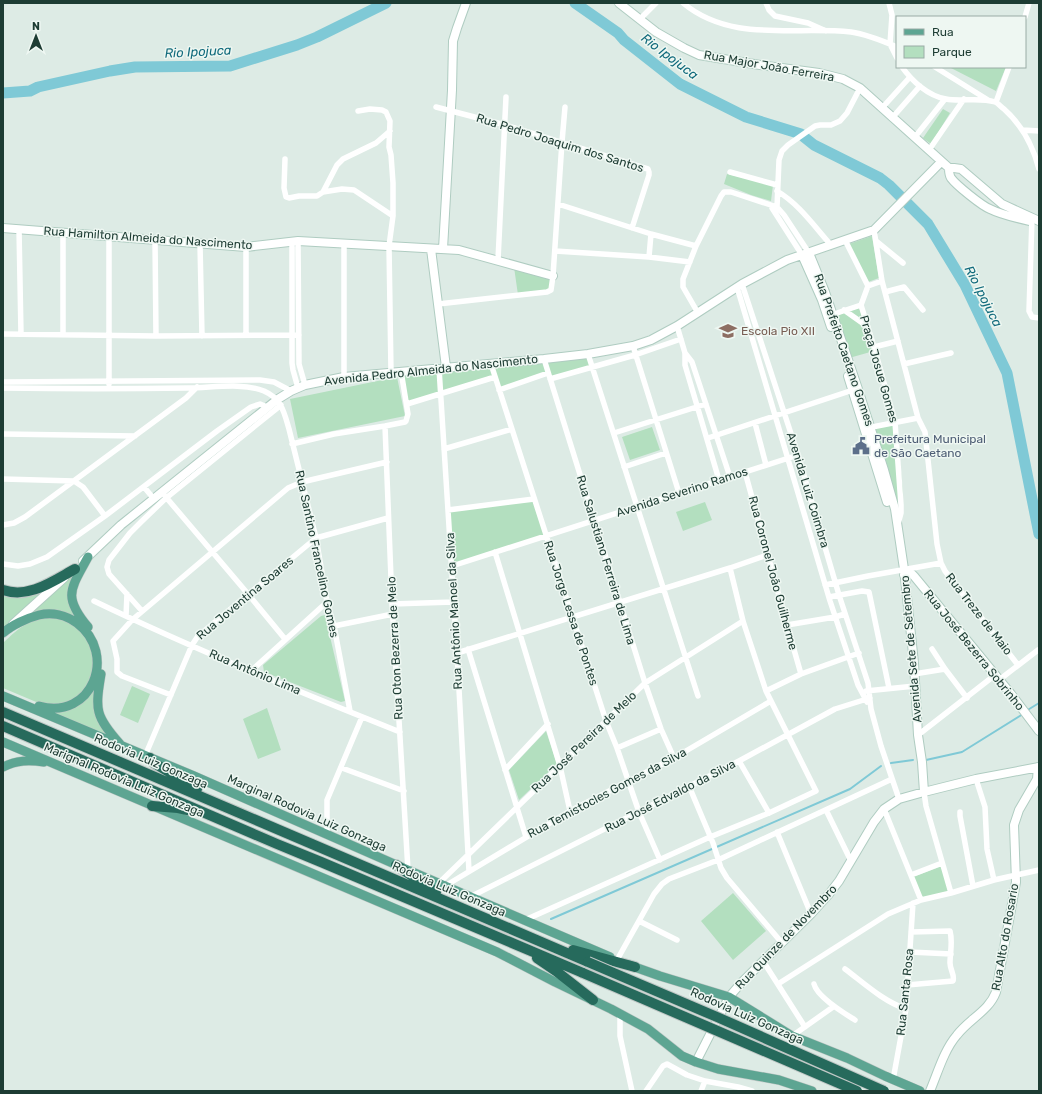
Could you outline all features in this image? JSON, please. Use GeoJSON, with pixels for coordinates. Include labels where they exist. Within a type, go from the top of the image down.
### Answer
{"type":"FeatureCollection","features":[{"type":"Feature","properties":{"kind":"highway"},"geometry":{"type":"LineString","coordinates":[[3,590],[21,592],[36,589],[75,569]]}},
{"type":"Feature","properties":{"kind":"highway","name":"Rodovia Luiz Gonzaga"},"geometry":{"type":"LineString","coordinates":[[3,712],[717,1017],[884,1091]]}},
{"type":"Feature","properties":{"kind":"highway","name":"Rodovia Luiz Gonzaga"},"geometry":{"type":"LineString","coordinates":[[3,726],[857,1091]]}},
{"type":"Feature","properties":{"kind":"highway"},"geometry":{"type":"LineString","coordinates":[[147,757],[154,763],[189,784],[232,805],[246,815]]}},
{"type":"Feature","properties":{"kind":"highway"},"geometry":{"type":"LineString","coordinates":[[152,806],[190,811],[256,839],[277,844]]}},
{"type":"Feature","properties":{"kind":"highway"},"geometry":{"type":"LineString","coordinates":[[396,865],[438,894],[452,901],[459,908]]}},
{"type":"Feature","properties":{"kind":"highway"},"geometry":{"type":"LineString","coordinates":[[514,931],[536,936],[565,947],[635,967]]}},
{"type":"Feature","properties":{"kind":"highway"},"geometry":{"type":"LineString","coordinates":[[497,936],[504,942],[540,960],[593,1000]]}},
{"type":"Feature","properties":{"kind":"highway"},"geometry":{"type":"LineString","coordinates":[[810,1070],[846,1091]]}},
{"type":"Feature","properties":{"kind":"main road"},"geometry":{"type":"LineString","coordinates":[[88,557],[74,583],[72,601],[76,612],[94,634],[99,645],[102,663],[97,695],[98,711],[104,725],[122,747]]}},
{"type":"Feature","properties":{"kind":"main road"},"geometry":{"type":"LineString","coordinates":[[3,695],[48,708],[64,708],[77,702],[86,694],[92,685],[97,668],[96,655],[91,640],[81,626],[65,616],[43,614],[26,620],[4,632]]}},
{"type":"Feature","properties":{"kind":"main road"},"geometry":{"type":"LineString","coordinates":[[3,695],[147,757]]}},
{"type":"Feature","properties":{"kind":"main road","name":"Marignal Rodovia Luiz Gonzaga"},"geometry":{"type":"LineString","coordinates":[[3,742],[497,952],[554,982],[593,1000]]}},
{"type":"Feature","properties":{"kind":"main road","name":"Marginal Rodovia Luiz Gonzaga"},"geometry":{"type":"LineString","coordinates":[[147,757],[617,960],[729,997],[792,1036],[847,1058],[920,1091]]}},
{"type":"Feature","properties":{"kind":"main road"},"geometry":{"type":"LineString","coordinates":[[3,767],[12,763],[27,760],[58,765]]}},
{"type":"Feature","properties":{"kind":"main road"},"geometry":{"type":"LineString","coordinates":[[593,1000],[648,1030],[682,1056],[696,1062],[718,1069],[779,1080],[812,1091]]}},
{"type":"Feature","properties":{"kind":"street"},"geometry":{"type":"LineString","coordinates":[[443,249],[452,90],[453,41],[466,3]]}},
{"type":"Feature","properties":{"kind":"street","name":"Rua Major João Ferreira"},"geometry":{"type":"LineString","coordinates":[[619,3],[656,32],[699,55],[819,73],[843,79],[860,88],[949,168],[961,170],[1002,204],[1035,220]]}},
{"type":"Feature","properties":{"kind":"street"},"geometry":{"type":"LineString","coordinates":[[640,19],[656,3]]}},
{"type":"Feature","properties":{"kind":"street"},"geometry":{"type":"LineString","coordinates":[[683,3],[698,14],[726,26],[768,31],[852,32],[896,47]]}},
{"type":"Feature","properties":{"kind":"street"},"geometry":{"type":"LineString","coordinates":[[766,3],[769,10],[775,16],[808,23],[826,31]]}},
{"type":"Feature","properties":{"kind":"street"},"geometry":{"type":"LineString","coordinates":[[889,3],[894,16],[890,44],[896,56]]}},
{"type":"Feature","properties":{"kind":"street"},"geometry":{"type":"LineString","coordinates":[[1025,16],[1029,3]]}},
{"type":"Feature","properties":{"kind":"street"},"geometry":{"type":"LineString","coordinates":[[903,68],[920,86],[945,99],[993,102]]}},
{"type":"Feature","properties":{"kind":"street"},"geometry":{"type":"LineString","coordinates":[[937,68],[993,102],[1013,117],[1023,130],[1031,145],[1039,169]]}},
{"type":"Feature","properties":{"kind":"street"},"geometry":{"type":"LineString","coordinates":[[993,102],[1009,68]]}},
{"type":"Feature","properties":{"kind":"street"},"geometry":{"type":"LineString","coordinates":[[882,108],[910,77]]}},
{"type":"Feature","properties":{"kind":"street"},"geometry":{"type":"LineString","coordinates":[[892,118],[920,86]]}},
{"type":"Feature","properties":{"kind":"street"},"geometry":{"type":"LineString","coordinates":[[775,209],[779,160],[782,151],[815,126],[831,125],[840,121],[847,113],[860,88]]}},
{"type":"Feature","properties":{"kind":"street"},"geometry":{"type":"LineString","coordinates":[[498,260],[506,97]]}},
{"type":"Feature","properties":{"kind":"street"},"geometry":{"type":"LineString","coordinates":[[915,137],[945,99]]}},
{"type":"Feature","properties":{"kind":"street"},"geometry":{"type":"LineString","coordinates":[[929,150],[964,99]]}},
{"type":"Feature","properties":{"kind":"street","name":"Rua Pedro Joaquim dos Santos"},"geometry":{"type":"LineString","coordinates":[[436,107],[505,125],[648,170],[649,175],[632,228]]}},
{"type":"Feature","properties":{"kind":"street"},"geometry":{"type":"LineString","coordinates":[[438,304],[547,292],[550,290],[553,276],[565,107]]}},
{"type":"Feature","properties":{"kind":"street"},"geometry":{"type":"LineString","coordinates":[[358,111],[370,109],[382,110],[386,112],[390,121],[389,147],[392,171],[393,216],[389,246],[391,372]]}},
{"type":"Feature","properties":{"kind":"street"},"geometry":{"type":"LineString","coordinates":[[1023,130],[1039,131]]}},
{"type":"Feature","properties":{"kind":"street"},"geometry":{"type":"LineString","coordinates":[[323,192],[330,176],[343,159],[376,143],[390,131]]}},
{"type":"Feature","properties":{"kind":"street"},"geometry":{"type":"LineString","coordinates":[[285,159],[284,188],[286,197],[317,196],[323,192],[342,189],[354,190],[393,216]]}},
{"type":"Feature","properties":{"kind":"street"},"geometry":{"type":"LineString","coordinates":[[825,585],[904,572],[941,563],[937,544],[925,432],[918,418],[882,281],[874,230],[941,162]]}},
{"type":"Feature","properties":{"kind":"street","name":"Rua Major João Ferreira"},"geometry":{"type":"LineString","coordinates":[[949,168],[951,177],[989,209],[1002,214],[1035,220]]}},
{"type":"Feature","properties":{"kind":"street"},"geometry":{"type":"LineString","coordinates":[[730,172],[777,188],[800,210],[831,245]]}},
{"type":"Feature","properties":{"kind":"street"},"geometry":{"type":"LineString","coordinates":[[971,195],[979,185]]}},
{"type":"Feature","properties":{"kind":"street","name":"Rua Prefeito Caetano Gomes"},"geometry":{"type":"LineString","coordinates":[[696,246],[720,196],[724,192],[732,192],[769,205],[775,209],[805,254],[823,294],[887,490],[896,526]]}},
{"type":"Feature","properties":{"kind":"street"},"geometry":{"type":"LineString","coordinates":[[558,204],[651,234],[696,246],[683,279],[683,287],[698,313]]}},
{"type":"Feature","properties":{"kind":"street"},"geometry":{"type":"LineString","coordinates":[[1035,220],[1029,311],[1032,317],[1039,318]]}},
{"type":"Feature","properties":{"kind":"street","name":"Rua Hamilton Almeida do Nascimento"},"geometry":{"type":"LineString","coordinates":[[3,228],[246,247],[295,241],[459,250],[553,276]]}},
{"type":"Feature","properties":{"kind":"street"},"geometry":{"type":"LineString","coordinates":[[19,229],[21,334]]}},
{"type":"Feature","properties":{"kind":"street","name":"Avenida Pedro Almeida do Nascimento"},"geometry":{"type":"LineString","coordinates":[[4,632],[121,526],[154,499],[164,495],[267,407],[279,402],[298,388],[344,377],[544,359],[588,354],[632,346],[651,340],[677,326],[740,285],[774,266],[874,230]]}},
{"type":"Feature","properties":{"kind":"street"},"geometry":{"type":"LineString","coordinates":[[63,334],[64,233]]}},
{"type":"Feature","properties":{"kind":"street"},"geometry":{"type":"LineString","coordinates":[[649,257],[651,234]]}},
{"type":"Feature","properties":{"kind":"street"},"geometry":{"type":"LineString","coordinates":[[109,237],[110,389]]}},
{"type":"Feature","properties":{"kind":"street"},"geometry":{"type":"LineString","coordinates":[[155,240],[156,336]]}},
{"type":"Feature","properties":{"kind":"street"},"geometry":{"type":"LineString","coordinates":[[844,240],[868,286]]}},
{"type":"Feature","properties":{"kind":"street"},"geometry":{"type":"LineString","coordinates":[[295,241],[292,334],[293,370],[298,388]]}},
{"type":"Feature","properties":{"kind":"street"},"geometry":{"type":"LineString","coordinates":[[295,241],[299,335],[298,388]]}},
{"type":"Feature","properties":{"kind":"street"},"geometry":{"type":"LineString","coordinates":[[876,241],[904,264]]}},
{"type":"Feature","properties":{"kind":"street"},"geometry":{"type":"LineString","coordinates":[[344,243],[344,377]]}},
{"type":"Feature","properties":{"kind":"street"},"geometry":{"type":"LineString","coordinates":[[200,244],[202,336]]}},
{"type":"Feature","properties":{"kind":"street"},"geometry":{"type":"LineString","coordinates":[[246,247],[246,335]]}},
{"type":"Feature","properties":{"kind":"street"},"geometry":{"type":"LineString","coordinates":[[431,249],[438,304],[442,367]]}},
{"type":"Feature","properties":{"kind":"street"},"geometry":{"type":"LineString","coordinates":[[555,251],[649,257],[690,262]]}},
{"type":"Feature","properties":{"kind":"street"},"geometry":{"type":"LineString","coordinates":[[830,315],[860,305],[868,286],[882,281]]}},
{"type":"Feature","properties":{"kind":"street","name":"Avenida Luiz Coimbra"},"geometry":{"type":"LineString","coordinates":[[740,285],[760,336],[785,412],[839,595],[868,683],[868,699]]}},
{"type":"Feature","properties":{"kind":"street","name":"Avenida Luiz Coimbra"},"geometry":{"type":"LineString","coordinates":[[740,285],[752,339],[825,585],[858,685],[868,699]]}},
{"type":"Feature","properties":{"kind":"street"},"geometry":{"type":"LineString","coordinates":[[885,292],[904,287],[923,310]]}},
{"type":"Feature","properties":{"kind":"street","name":"Praça Josue Gomes"},"geometry":{"type":"LineString","coordinates":[[860,305],[874,347],[895,422],[901,489],[901,513],[896,526]]}},
{"type":"Feature","properties":{"kind":"street"},"geometry":{"type":"LineString","coordinates":[[844,310],[868,327]]}},
{"type":"Feature","properties":{"kind":"street"},"geometry":{"type":"LineString","coordinates":[[677,326],[685,353],[685,365],[708,438],[719,480]]}},
{"type":"Feature","properties":{"kind":"street"},"geometry":{"type":"LineString","coordinates":[[3,334],[156,336],[299,335]]}},
{"type":"Feature","properties":{"kind":"street"},"geometry":{"type":"LineString","coordinates":[[752,339],[760,336]]}},
{"type":"Feature","properties":{"kind":"street"},"geometry":{"type":"LineString","coordinates":[[500,390],[549,376],[635,355],[681,339]]}},
{"type":"Feature","properties":{"kind":"street"},"geometry":{"type":"LineString","coordinates":[[874,347],[898,341]]}},
{"type":"Feature","properties":{"kind":"street"},"geometry":{"type":"LineString","coordinates":[[632,346],[679,493]]}},
{"type":"Feature","properties":{"kind":"street"},"geometry":{"type":"LineString","coordinates":[[685,353],[692,362],[715,436],[730,477]]}},
{"type":"Feature","properties":{"kind":"street"},"geometry":{"type":"LineString","coordinates":[[904,364],[951,353]]}},
{"type":"Feature","properties":{"kind":"street"},"geometry":{"type":"LineString","coordinates":[[588,354],[698,696]]}},
{"type":"Feature","properties":{"kind":"street","name":"Rua Salustiano Ferreira de Lima"},"geometry":{"type":"LineString","coordinates":[[544,359],[644,683],[661,729],[674,758]]}},
{"type":"Feature","properties":{"kind":"street","name":"Rua Jorge Lessa de Pontes"},"geometry":{"type":"LineString","coordinates":[[491,364],[606,720],[639,812],[660,860]]}},
{"type":"Feature","properties":{"kind":"street","name":"Rua Antônio Manoel da Silva"},"geometry":{"type":"LineString","coordinates":[[442,367],[441,394],[469,871]]}},
{"type":"Feature","properties":{"kind":"street"},"geometry":{"type":"LineString","coordinates":[[292,444],[334,434],[401,424],[406,421],[408,418],[400,371]]}},
{"type":"Feature","properties":{"kind":"street"},"geometry":{"type":"LineString","coordinates":[[406,404],[495,377]]}},
{"type":"Feature","properties":{"kind":"street"},"geometry":{"type":"LineString","coordinates":[[3,382],[260,380],[298,388]]}},
{"type":"Feature","properties":{"kind":"street"},"geometry":{"type":"LineString","coordinates":[[3,525],[18,521],[74,481],[186,398],[197,388],[199,381]]}},
{"type":"Feature","properties":{"kind":"street"},"geometry":{"type":"LineString","coordinates":[[3,388],[110,389],[239,387],[254,388],[264,391],[279,402],[164,495],[130,533],[107,564],[109,574],[142,611]]}},
{"type":"Feature","properties":{"kind":"street"},"geometry":{"type":"LineString","coordinates":[[708,438],[855,390]]}},
{"type":"Feature","properties":{"kind":"street","name":"Rua Santino Francelino Gomes"},"geometry":{"type":"LineString","coordinates":[[279,402],[289,430],[316,538],[327,602],[334,626],[350,711]]}},
{"type":"Feature","properties":{"kind":"street"},"geometry":{"type":"LineString","coordinates":[[3,564],[18,566],[39,561],[47,557],[105,516],[251,407],[260,404],[267,407]]}},
{"type":"Feature","properties":{"kind":"street"},"geometry":{"type":"LineString","coordinates":[[614,433],[706,404]]}},
{"type":"Feature","properties":{"kind":"street"},"geometry":{"type":"LineString","coordinates":[[867,428],[918,418]]}},
{"type":"Feature","properties":{"kind":"street"},"geometry":{"type":"LineString","coordinates":[[755,423],[766,465]]}},
{"type":"Feature","properties":{"kind":"street","name":"Rua Oton Bezerra de Melo"},"geometry":{"type":"LineString","coordinates":[[385,426],[392,604],[408,870]]}},
{"type":"Feature","properties":{"kind":"street"},"geometry":{"type":"LineString","coordinates":[[444,450],[512,429]]}},
{"type":"Feature","properties":{"kind":"street"},"geometry":{"type":"LineString","coordinates":[[3,434],[135,436]]}},
{"type":"Feature","properties":{"kind":"street"},"geometry":{"type":"LineString","coordinates":[[624,467],[666,453]]}},
{"type":"Feature","properties":{"kind":"street","name":"Avenida Severino Ramos"},"geometry":{"type":"LineString","coordinates":[[452,566],[798,455]]}},
{"type":"Feature","properties":{"kind":"street"},"geometry":{"type":"LineString","coordinates":[[171,695],[122,676],[116,672],[117,659],[113,643],[132,620],[288,488],[302,482],[387,462]]}},
{"type":"Feature","properties":{"kind":"street","name":"Rua Coronel João Guilherme"},"geometry":{"type":"LineString","coordinates":[[745,472],[801,674]]}},
{"type":"Feature","properties":{"kind":"street"},"geometry":{"type":"LineString","coordinates":[[3,479],[74,481],[83,488],[105,516]]}},
{"type":"Feature","properties":{"kind":"street"},"geometry":{"type":"LineString","coordinates":[[144,487],[154,499]]}},
{"type":"Feature","properties":{"kind":"street"},"geometry":{"type":"LineString","coordinates":[[887,490],[901,489]]}},
{"type":"Feature","properties":{"kind":"street"},"geometry":{"type":"LineString","coordinates":[[164,495],[285,639]]}},
{"type":"Feature","properties":{"kind":"street"},"geometry":{"type":"LineString","coordinates":[[448,510],[534,499]]}},
{"type":"Feature","properties":{"kind":"street","name":"Rua Joventina Soares"},"geometry":{"type":"LineString","coordinates":[[147,757],[192,645],[198,636],[316,538],[388,518]]}},
{"type":"Feature","properties":{"kind":"street","name":"Avenida Sete de Setembro"},"geometry":{"type":"LineString","coordinates":[[896,526],[904,572],[924,792]]}},
{"type":"Feature","properties":{"kind":"street"},"geometry":{"type":"LineString","coordinates":[[495,552],[519,634],[548,724],[560,766],[570,811]]}},
{"type":"Feature","properties":{"kind":"street"},"geometry":{"type":"LineString","coordinates":[[457,653],[730,568],[767,555]]}},
{"type":"Feature","properties":{"kind":"street","name":"Rua Treze de Maio"},"geometry":{"type":"LineString","coordinates":[[941,563],[945,571],[1018,665]]}},
{"type":"Feature","properties":{"kind":"street"},"geometry":{"type":"LineString","coordinates":[[525,920],[710,837],[769,813],[816,790],[766,691],[743,621],[730,568]]}},
{"type":"Feature","properties":{"kind":"street","name":"Rua José Bezerra Sobrinho"},"geometry":{"type":"LineString","coordinates":[[904,572],[914,576],[1018,703],[1039,732]]}},
{"type":"Feature","properties":{"kind":"street"},"geometry":{"type":"LineString","coordinates":[[829,597],[867,591],[871,594],[890,688]]}},
{"type":"Feature","properties":{"kind":"street"},"geometry":{"type":"LineString","coordinates":[[126,616],[127,594]]}},
{"type":"Feature","properties":{"kind":"street","name":"Rua Antônio Lima"},"geometry":{"type":"LineString","coordinates":[[94,602],[251,671],[400,732]]}},
{"type":"Feature","properties":{"kind":"street"},"geometry":{"type":"LineString","coordinates":[[251,671],[327,602]]}},
{"type":"Feature","properties":{"kind":"street"},"geometry":{"type":"LineString","coordinates":[[392,604],[454,602]]}},
{"type":"Feature","properties":{"kind":"street"},"geometry":{"type":"LineString","coordinates":[[334,626],[393,614]]}},
{"type":"Feature","properties":{"kind":"street"},"geometry":{"type":"LineString","coordinates":[[787,625],[836,617],[845,614]]}},
{"type":"Feature","properties":{"kind":"street","name":"Rua José Pereira de Melo"},"geometry":{"type":"LineString","coordinates":[[442,884],[468,855],[644,683],[743,621]]}},
{"type":"Feature","properties":{"kind":"street"},"geometry":{"type":"LineString","coordinates":[[932,649],[967,698]]}},
{"type":"Feature","properties":{"kind":"street"},"geometry":{"type":"LineString","coordinates":[[468,650],[526,837]]}},
{"type":"Feature","properties":{"kind":"street"},"geometry":{"type":"LineString","coordinates":[[918,735],[967,698],[997,677],[1018,665],[1038,650]]}},
{"type":"Feature","properties":{"kind":"street"},"geometry":{"type":"LineString","coordinates":[[766,691],[801,674],[858,654]]}},
{"type":"Feature","properties":{"kind":"street"},"geometry":{"type":"LineString","coordinates":[[914,674],[945,669]]}},
{"type":"Feature","properties":{"kind":"street"},"geometry":{"type":"LineString","coordinates":[[862,692],[868,690],[915,686]]}},
{"type":"Feature","properties":{"kind":"street"},"geometry":{"type":"LineString","coordinates":[[868,699],[881,746],[900,799]]}},
{"type":"Feature","properties":{"kind":"street","name":"Rua José Edvaldo da Silva"},"geometry":{"type":"LineString","coordinates":[[470,897],[739,761],[835,709],[868,699]]}},
{"type":"Feature","properties":{"kind":"street","name":"Rua Temistocles Gomes da Silva"},"geometry":{"type":"LineString","coordinates":[[442,884],[469,871],[570,811],[674,758],[770,701]]}},
{"type":"Feature","properties":{"kind":"street"},"geometry":{"type":"LineString","coordinates":[[327,835],[327,800],[342,768],[362,717]]}},
{"type":"Feature","properties":{"kind":"street"},"geometry":{"type":"LineString","coordinates":[[505,770],[548,724]]}},
{"type":"Feature","properties":{"kind":"street"},"geometry":{"type":"LineString","coordinates":[[617,748],[661,729]]}},
{"type":"Feature","properties":{"kind":"street"},"geometry":{"type":"LineString","coordinates":[[739,761],[769,813]]}},
{"type":"Feature","properties":{"kind":"street","name":"Rua Quinze de Novembro"},"geometry":{"type":"LineString","coordinates":[[696,1062],[729,997],[742,982],[811,914],[839,881],[874,822],[884,809],[900,799],[924,792],[976,778],[1039,767]]}},
{"type":"Feature","properties":{"kind":"street","name":"Rua Alto do Rosario"},"geometry":{"type":"LineString","coordinates":[[930,1091],[952,1041],[964,1027],[988,1007],[995,996],[1015,890],[1016,875],[1014,825],[1019,810],[1037,779],[1039,767]]}},
{"type":"Feature","properties":{"kind":"street"},"geometry":{"type":"LineString","coordinates":[[342,768],[404,791]]}},
{"type":"Feature","properties":{"kind":"street"},"geometry":{"type":"LineString","coordinates":[[976,778],[985,807],[987,849],[994,880]]}},
{"type":"Feature","properties":{"kind":"street"},"geometry":{"type":"LineString","coordinates":[[617,960],[654,894],[665,881],[826,810],[892,779]]}},
{"type":"Feature","properties":{"kind":"street"},"geometry":{"type":"LineString","coordinates":[[689,786],[713,843],[720,868],[782,943]]}},
{"type":"Feature","properties":{"kind":"street"},"geometry":{"type":"LineString","coordinates":[[924,792],[926,806],[951,893]]}},
{"type":"Feature","properties":{"kind":"street"},"geometry":{"type":"LineString","coordinates":[[884,809],[921,900]]}},
{"type":"Feature","properties":{"kind":"street"},"geometry":{"type":"LineString","coordinates":[[826,810],[851,861]]}},
{"type":"Feature","properties":{"kind":"street"},"geometry":{"type":"LineString","coordinates":[[960,812],[973,886]]}},
{"type":"Feature","properties":{"kind":"street"},"geometry":{"type":"LineString","coordinates":[[777,832],[811,914]]}},
{"type":"Feature","properties":{"kind":"street"},"geometry":{"type":"LineString","coordinates":[[911,875],[942,863]]}},
{"type":"Feature","properties":{"kind":"street"},"geometry":{"type":"LineString","coordinates":[[778,984],[888,914],[913,903],[994,880],[1039,870]]}},
{"type":"Feature","properties":{"kind":"street","name":"Rua Santa Rosa"},"geometry":{"type":"LineString","coordinates":[[893,1080],[906,1010],[913,903]]}},
{"type":"Feature","properties":{"kind":"street"},"geometry":{"type":"LineString","coordinates":[[639,921],[678,940]]}},
{"type":"Feature","properties":{"kind":"street"},"geometry":{"type":"LineString","coordinates":[[907,985],[952,981],[954,977],[950,964],[950,931],[911,932]]}},
{"type":"Feature","properties":{"kind":"street"},"geometry":{"type":"LineString","coordinates":[[910,952],[951,954]]}},
{"type":"Feature","properties":{"kind":"street"},"geometry":{"type":"LineString","coordinates":[[764,961],[805,1027]]}},
{"type":"Feature","properties":{"kind":"street"},"geometry":{"type":"LineString","coordinates":[[845,970],[883,999],[906,1010]]}},
{"type":"Feature","properties":{"kind":"street"},"geometry":{"type":"LineString","coordinates":[[814,984],[816,989],[833,1007],[855,1020]]}},
{"type":"Feature","properties":{"kind":"street"},"geometry":{"type":"LineString","coordinates":[[792,1036],[833,1007]]}},
{"type":"Feature","properties":{"kind":"street"},"geometry":{"type":"LineString","coordinates":[[620,1014],[620,1036],[632,1091]]}},
{"type":"Feature","properties":{"kind":"street"},"geometry":{"type":"LineString","coordinates":[[646,1091],[667,1064],[688,1075],[705,1081],[752,1091]]}},
{"type":"Feature","properties":{"kind":"street"},"geometry":{"type":"LineString","coordinates":[[701,1091],[705,1081]]}},
{"type":"Feature","properties":{"kind":"green space"},"geometry":{"type":"Polygon","coordinates":[[[951,68],[1006,68],[996,91],[951,68]]]}},
{"type":"Feature","properties":{"kind":"green space"},"geometry":{"type":"Polygon","coordinates":[[[943,109],[950,113],[931,144],[923,138],[943,109]]]}},
{"type":"Feature","properties":{"kind":"green space"},"geometry":{"type":"Polygon","coordinates":[[[727,174],[773,185],[771,201],[724,184],[727,174]]]}},
{"type":"Feature","properties":{"kind":"green space"},"geometry":{"type":"Polygon","coordinates":[[[872,236],[879,278],[868,282],[849,244],[872,236]]]}},
{"type":"Feature","properties":{"kind":"green space"},"geometry":{"type":"Polygon","coordinates":[[[514,267],[554,279],[553,289],[518,295],[514,267]]]}},
{"type":"Feature","properties":{"kind":"green space"},"geometry":{"type":"Polygon","coordinates":[[[859,308],[874,351],[849,358],[835,316],[859,308]]]}},
{"type":"Feature","properties":{"kind":"green space"},"geometry":{"type":"Polygon","coordinates":[[[589,352],[594,367],[551,380],[549,374],[499,388],[496,378],[407,404],[401,371],[589,352]]]}},
{"type":"Feature","properties":{"kind":"green space"},"geometry":{"type":"Polygon","coordinates":[[[397,377],[405,416],[298,438],[290,399],[397,377]]]}},
{"type":"Feature","properties":{"kind":"green space"},"geometry":{"type":"Polygon","coordinates":[[[896,421],[903,493],[902,508],[894,510],[872,427],[896,421]]]}},
{"type":"Feature","properties":{"kind":"green space"},"geometry":{"type":"Polygon","coordinates":[[[652,427],[660,450],[630,460],[622,437],[652,427]]]}},
{"type":"Feature","properties":{"kind":"green space"},"geometry":{"type":"Polygon","coordinates":[[[534,499],[546,536],[452,566],[448,510],[534,499]]]}},
{"type":"Feature","properties":{"kind":"green space"},"geometry":{"type":"Polygon","coordinates":[[[705,502],[712,520],[683,531],[676,512],[705,502]]]}},
{"type":"Feature","properties":{"kind":"green space"},"geometry":{"type":"Polygon","coordinates":[[[77,571],[70,586],[82,625],[69,615],[27,616],[77,571]]]}},
{"type":"Feature","properties":{"kind":"green space"},"geometry":{"type":"Polygon","coordinates":[[[45,590],[3,629],[3,592],[45,590]]]}},
{"type":"Feature","properties":{"kind":"green space"},"geometry":{"type":"Polygon","coordinates":[[[325,615],[345,701],[341,702],[264,672],[263,665],[321,616],[325,615]]]}},
{"type":"Feature","properties":{"kind":"green space"},"geometry":{"type":"Polygon","coordinates":[[[53,617],[69,622],[85,633],[93,650],[95,667],[90,683],[77,698],[58,706],[41,704],[3,688],[3,643],[25,625],[44,618],[53,617]]]}},
{"type":"Feature","properties":{"kind":"green space"},"geometry":{"type":"Polygon","coordinates":[[[98,675],[95,692],[115,742],[44,710],[70,709],[98,675]]]}},
{"type":"Feature","properties":{"kind":"green space"},"geometry":{"type":"Polygon","coordinates":[[[132,686],[150,694],[138,723],[120,715],[132,686]]]}},
{"type":"Feature","properties":{"kind":"green space"},"geometry":{"type":"Polygon","coordinates":[[[267,708],[281,750],[258,759],[243,719],[267,708]]]}},
{"type":"Feature","properties":{"kind":"green space"},"geometry":{"type":"Polygon","coordinates":[[[546,731],[557,764],[519,800],[509,770],[546,731]]]}},
{"type":"Feature","properties":{"kind":"green space"},"geometry":{"type":"Polygon","coordinates":[[[942,866],[949,892],[922,899],[913,877],[942,866]]]}},
{"type":"Feature","properties":{"kind":"green space"},"geometry":{"type":"Polygon","coordinates":[[[733,893],[766,931],[733,960],[701,921],[733,893]]]}},
{"type":"Feature","properties":{"kind":"waterway","name":"Rio Ipojuca"},"geometry":{"type":"LineString","coordinates":[[3,93],[30,91],[38,87],[135,67],[230,66],[297,45],[317,37],[386,3]]}},
{"type":"Feature","properties":{"kind":"waterway","name":"Rio Ipojuca"},"geometry":{"type":"LineString","coordinates":[[575,3],[618,33],[624,40],[680,84],[746,117],[801,134]]}},
{"type":"Feature","properties":{"kind":"waterway","name":"Rio Ipojuca"},"geometry":{"type":"LineString","coordinates":[[804,137],[814,145],[880,178],[889,185],[928,224],[965,285],[1007,373],[1039,534]]}},
{"type":"Feature","properties":{"kind":"waterway"},"geometry":{"type":"LineString","coordinates":[[1026,711],[1039,703]]}},
{"type":"Feature","properties":{"kind":"waterway"},"geometry":{"type":"LineString","coordinates":[[926,760],[962,752],[1023,714]]}},
{"type":"Feature","properties":{"kind":"waterway"},"geometry":{"type":"LineString","coordinates":[[891,763],[913,760]]}},
{"type":"Feature","properties":{"kind":"waterway"},"geometry":{"type":"LineString","coordinates":[[551,919],[850,789],[881,766]]}},
{"type":"Feature","properties":{"kind":"place","name":"Escola Pio XII"},"geometry":{"type":"Point","coordinates":[728,331]}},
{"type":"Feature","properties":{"kind":"place","name":"Prefeitura Municipal de São Caetano"},"geometry":{"type":"Point","coordinates":[861,446]}}]}
